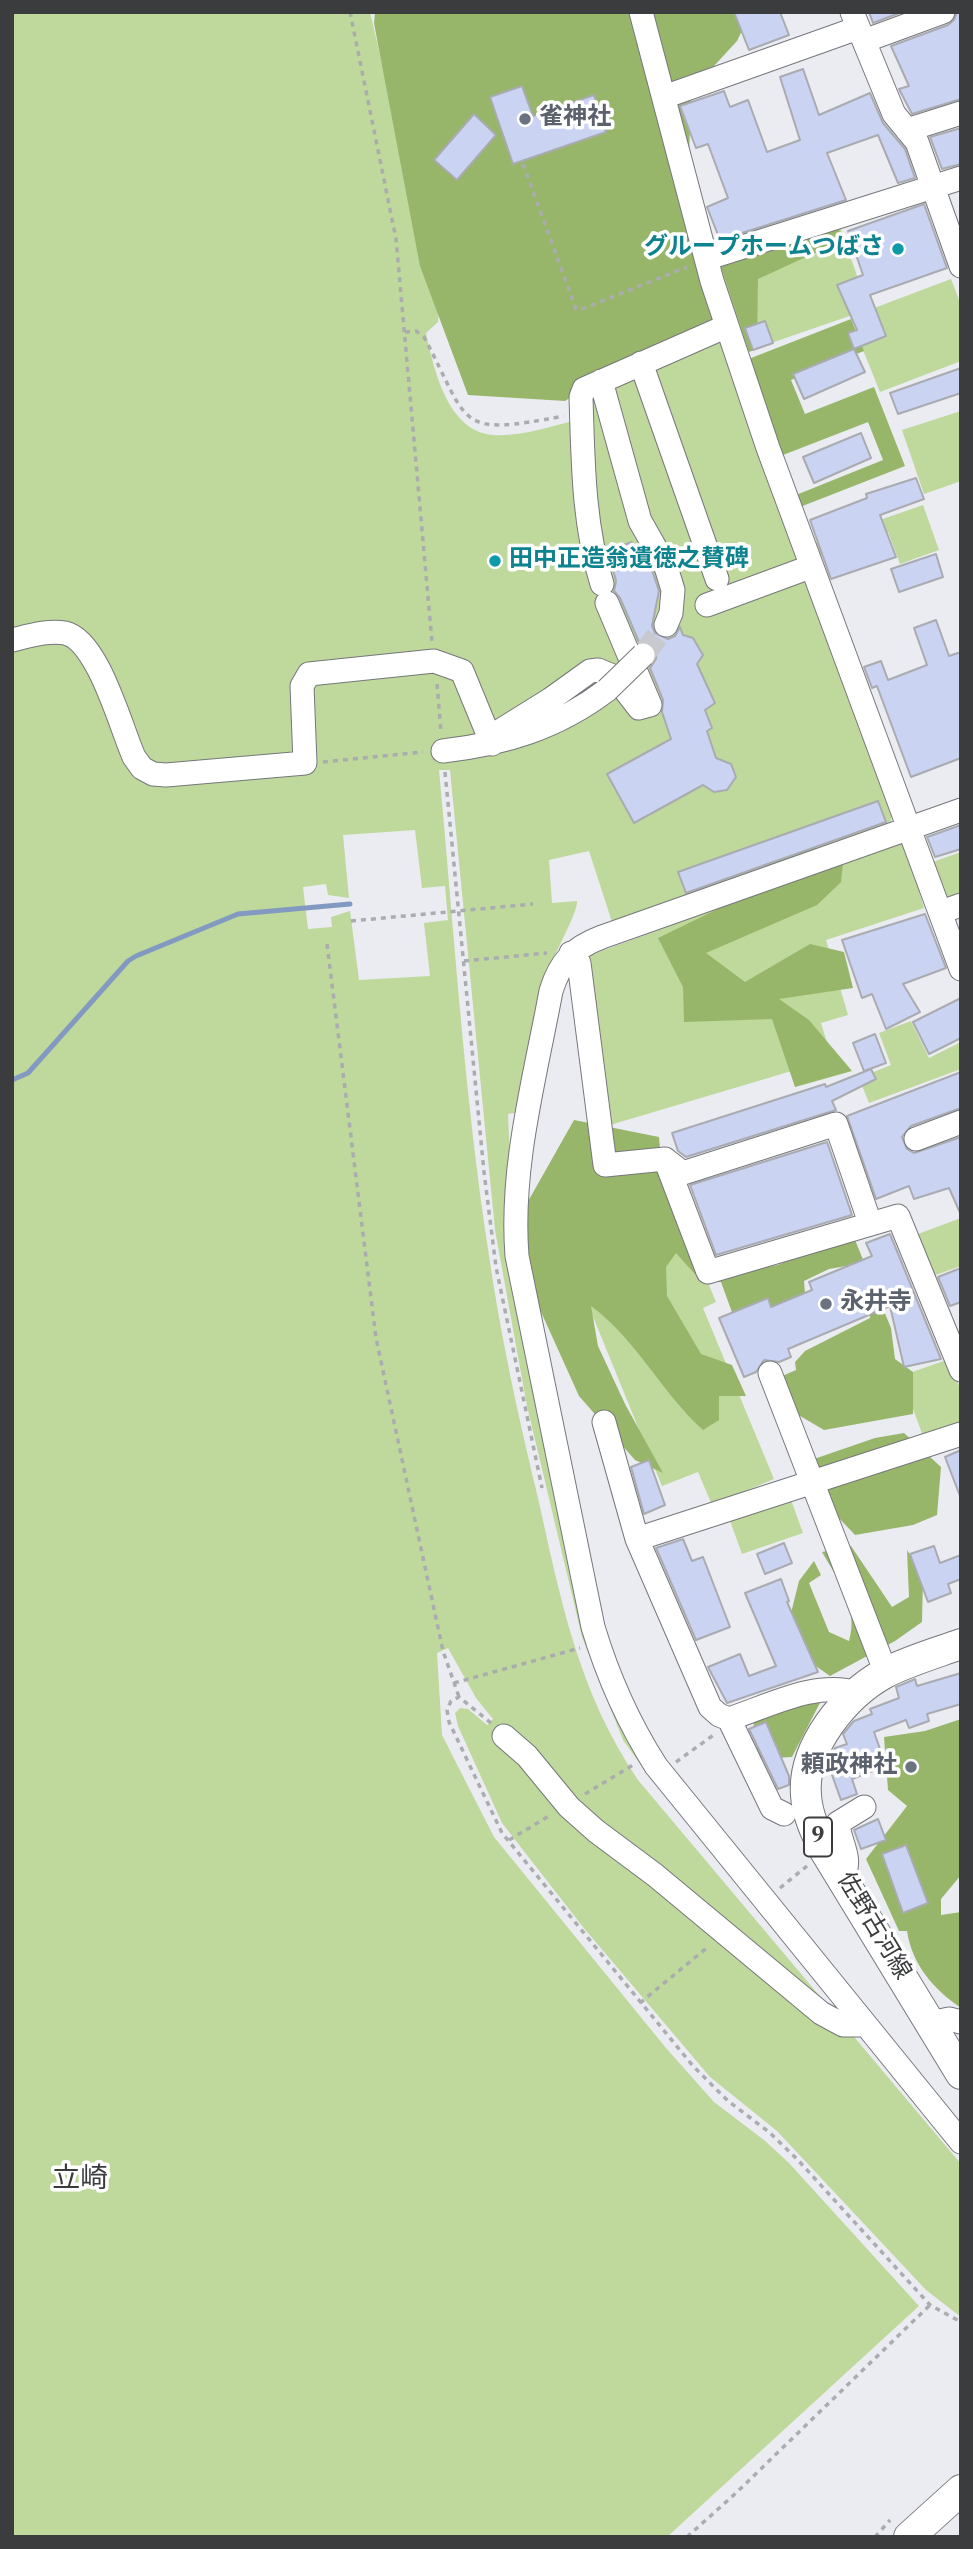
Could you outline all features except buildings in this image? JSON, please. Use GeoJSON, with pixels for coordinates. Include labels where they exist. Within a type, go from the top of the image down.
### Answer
{"type":"FeatureCollection","features":[{"type":"Feature","properties":{"kind":"main road","name":"佐野古河線"},"geometry":{"type":"LineString","coordinates":[[961,1644],[886,1673],[858,1693],[826,1730],[815,1752],[806,1793],[816,1833],[842,1878],[950,2023],[961,2074]]}},
{"type":"Feature","properties":{"kind":"main road"},"geometry":{"type":"LineString","coordinates":[[909,2537],[961,2490]]}},
{"type":"Feature","properties":{"kind":"street"},"geometry":{"type":"LineString","coordinates":[[641,12],[727,326],[810,567],[908,829],[951,909],[961,969]]}},
{"type":"Feature","properties":{"kind":"street"},"geometry":{"type":"LineString","coordinates":[[664,97],[858,27],[943,12]]}},
{"type":"Feature","properties":{"kind":"street"},"geometry":{"type":"LineString","coordinates":[[858,27],[894,114],[917,142],[961,266]]}},
{"type":"Feature","properties":{"kind":"street"},"geometry":{"type":"LineString","coordinates":[[907,130],[961,113]]}},
{"type":"Feature","properties":{"kind":"street"},"geometry":{"type":"LineString","coordinates":[[708,258],[961,178]]}},
{"type":"Feature","properties":{"kind":"street"},"geometry":{"type":"LineString","coordinates":[[491,740],[590,670],[598,670],[615,677],[634,704],[648,708],[650,701],[624,649],[604,594],[589,527],[581,413],[584,389],[727,326]]}},
{"type":"Feature","properties":{"kind":"street"},"geometry":{"type":"LineString","coordinates":[[641,363],[717,579]]}},
{"type":"Feature","properties":{"kind":"street"},"geometry":{"type":"LineString","coordinates":[[601,381],[640,521],[666,567],[673,590],[671,613],[666,625]]}},
{"type":"Feature","properties":{"kind":"street"},"geometry":{"type":"LineString","coordinates":[[707,605],[810,567]]}},
{"type":"Feature","properties":{"kind":"street"},"geometry":{"type":"LineString","coordinates":[[12,640],[61,633],[69,634],[87,648],[134,757],[142,768],[153,774],[305,763],[302,686],[309,674],[435,661],[462,671],[491,740]]}},
{"type":"Feature","properties":{"kind":"street"},"geometry":{"type":"LineString","coordinates":[[443,751],[550,725],[607,690],[643,655]]}},
{"type":"Feature","properties":{"kind":"street"},"geometry":{"type":"LineString","coordinates":[[560,953],[961,810]]}},
{"type":"Feature","properties":{"kind":"street"},"geometry":{"type":"LineString","coordinates":[[560,953],[579,962],[605,1165],[665,1159],[683,1173],[836,1124],[870,1223]]}},
{"type":"Feature","properties":{"kind":"street"},"geometry":{"type":"LineString","coordinates":[[560,953],[518,1164],[514,1219],[517,1256],[593,1627],[616,1693],[656,1766],[961,2142]]}},
{"type":"Feature","properties":{"kind":"street"},"geometry":{"type":"LineString","coordinates":[[916,1139],[961,1122]]}},
{"type":"Feature","properties":{"kind":"street"},"geometry":{"type":"LineString","coordinates":[[665,1159],[708,1272],[898,1216],[961,1370]]}},
{"type":"Feature","properties":{"kind":"street"},"geometry":{"type":"LineString","coordinates":[[770,1373],[886,1673]]}},
{"type":"Feature","properties":{"kind":"street"},"geometry":{"type":"LineString","coordinates":[[604,1422],[638,1539],[710,1707],[719,1715],[772,1808],[784,1814]]}},
{"type":"Feature","properties":{"kind":"street"},"geometry":{"type":"LineString","coordinates":[[638,1539],[961,1434]]}},
{"type":"Feature","properties":{"kind":"street"},"geometry":{"type":"LineString","coordinates":[[724,1725],[822,1689],[842,1688],[858,1693]]}},
{"type":"Feature","properties":{"kind":"street"},"geometry":{"type":"LineString","coordinates":[[504,1735],[527,1756],[569,1807],[596,1831],[726,1932],[821,2013],[843,2025],[864,2025]]}},
{"type":"Feature","properties":{"kind":"street"},"geometry":{"type":"LineString","coordinates":[[842,1878],[848,1869],[847,1855],[838,1823],[864,1807]]}},
{"type":"Feature","properties":{"kind":"path"},"geometry":{"type":"LineString","coordinates":[[350,12],[382,159],[396,239],[458,911],[496,1267],[542,1491]]}},
{"type":"Feature","properties":{"kind":"path"},"geometry":{"type":"LineString","coordinates":[[523,164],[576,309],[582,309],[708,258]]}},
{"type":"Feature","properties":{"kind":"path"},"geometry":{"type":"LineString","coordinates":[[405,332],[416,331],[424,337],[457,404],[476,422],[509,427],[581,413]]}},
{"type":"Feature","properties":{"kind":"path"},"geometry":{"type":"LineString","coordinates":[[344,760],[443,751]]}},
{"type":"Feature","properties":{"kind":"path"},"geometry":{"type":"LineString","coordinates":[[351,921],[533,904]]}},
{"type":"Feature","properties":{"kind":"path"},"geometry":{"type":"LineString","coordinates":[[327,944],[376,1338],[443,1651],[459,1697],[504,1735]]}},
{"type":"Feature","properties":{"kind":"path"},"geometry":{"type":"LineString","coordinates":[[463,961],[560,953]]}},
{"type":"Feature","properties":{"kind":"path"},"geometry":{"type":"LineString","coordinates":[[577,1637],[584,1660]]}},
{"type":"Feature","properties":{"kind":"path"},"geometry":{"type":"LineString","coordinates":[[454,1683],[580,1648]]}},
{"type":"Feature","properties":{"kind":"path"},"geometry":{"type":"LineString","coordinates":[[459,1697],[451,1701],[447,1710],[449,1722],[502,1833],[693,2066],[727,2101],[769,2132],[797,2159],[930,2305],[961,2322]]}},
{"type":"Feature","properties":{"kind":"path"},"geometry":{"type":"LineString","coordinates":[[667,1769],[724,1725]]}},
{"type":"Feature","properties":{"kind":"path"},"geometry":{"type":"LineString","coordinates":[[629,1756],[641,1774]]}},
{"type":"Feature","properties":{"kind":"path"},"geometry":{"type":"LineString","coordinates":[[770,1896],[809,1864]]}},
{"type":"Feature","properties":{"kind":"path"},"geometry":{"type":"LineString","coordinates":[[640,2003],[726,1932]]}},
{"type":"Feature","properties":{"kind":"path"},"geometry":{"type":"LineString","coordinates":[[687,2537],[930,2305]]}},
{"type":"Feature","properties":{"kind":"green space"},"geometry":{"type":"Polygon","coordinates":[[[12,12],[370,12],[439,307],[438,322],[426,333],[433,364],[445,396],[454,410],[464,422],[477,431],[493,435],[523,433],[573,421],[588,394],[720,337],[892,816],[889,827],[613,925],[589,851],[549,860],[552,903],[577,901],[545,983],[536,1019],[521,1112],[508,1114],[510,1160],[590,1649],[797,1953],[650,1778],[623,1740],[582,1637],[527,1406],[495,1230],[450,770],[439,770],[466,1070],[493,1280],[523,1436],[574,1644],[600,1713],[638,1780],[961,2164],[961,2317],[926,2290],[777,2131],[710,2077],[583,1927],[502,1823],[458,1726],[455,1713],[460,1708],[468,1709],[487,1725],[493,1719],[476,1698],[448,1648],[437,1653],[442,1735],[494,1837],[666,2048],[714,2102],[789,2163],[919,2306],[667,2537],[12,2537],[12,12]],[[415,830],[343,835],[349,898],[328,895],[326,884],[303,887],[308,929],[332,927],[331,917],[350,911],[359,980],[430,976],[424,923],[448,920],[445,886],[422,888],[415,830]]]}},
{"type":"Feature","properties":{"kind":"green space","name":"雀神社"},"geometry":{"type":"Polygon","coordinates":[[[375,12],[751,12],[737,41],[691,91],[687,225],[715,321],[645,349],[565,401],[468,395],[420,266],[374,23],[375,12]]]}},
{"type":"Feature","properties":{"kind":"green space"},"geometry":{"type":"Polygon","coordinates":[[[838,221],[869,310],[951,279],[961,305],[961,361],[880,392],[861,345],[864,311],[742,353],[712,264],[838,221]]]}},
{"type":"Feature","properties":{"kind":"green space"},"geometry":{"type":"Polygon","coordinates":[[[837,225],[843,240],[758,279],[757,349],[749,352],[720,264],[837,225]]]}},
{"type":"Feature","properties":{"kind":"green space"},"geometry":{"type":"Polygon","coordinates":[[[851,319],[864,351],[791,380],[805,414],[874,387],[905,466],[800,507],[796,495],[883,460],[868,422],[783,455],[746,360],[851,319]]]}},
{"type":"Feature","properties":{"kind":"green space"},"geometry":{"type":"Polygon","coordinates":[[[961,411],[961,481],[924,494],[902,430],[961,411]]]}},
{"type":"Feature","properties":{"kind":"green space"},"geometry":{"type":"Polygon","coordinates":[[[923,505],[939,550],[900,564],[888,532],[813,559],[808,545],[923,505]]]}},
{"type":"Feature","properties":{"kind":"green space"},"geometry":{"type":"Polygon","coordinates":[[[789,833],[843,863],[841,882],[817,905],[706,953],[745,982],[810,944],[844,952],[853,988],[779,999],[809,1020],[852,1071],[795,1087],[772,1019],[684,1022],[683,987],[658,938],[726,905],[765,866],[789,833]]]}},
{"type":"Feature","properties":{"kind":"green space"},"geometry":{"type":"Polygon","coordinates":[[[904,840],[924,908],[826,940],[848,1015],[821,1023],[832,1059],[610,1125],[588,956],[904,840]]]}},
{"type":"Feature","properties":{"kind":"green space"},"geometry":{"type":"Polygon","coordinates":[[[961,852],[961,896],[946,902],[930,863],[961,852]]]}},
{"type":"Feature","properties":{"kind":"green space"},"geometry":{"type":"Polygon","coordinates":[[[911,1021],[929,1058],[961,1042],[961,1069],[869,1103],[859,1078],[891,1065],[879,1033],[911,1021]]]}},
{"type":"Feature","properties":{"kind":"green space"},"geometry":{"type":"Polygon","coordinates":[[[574,1120],[659,1137],[662,1172],[676,1212],[728,1274],[778,1265],[797,1256],[855,1240],[891,1328],[895,1359],[913,1372],[913,1414],[824,1430],[795,1413],[780,1377],[796,1370],[795,1362],[805,1351],[870,1318],[867,1292],[852,1265],[829,1269],[804,1281],[806,1306],[733,1315],[721,1282],[702,1282],[676,1253],[666,1267],[667,1296],[701,1354],[732,1365],[746,1396],[719,1396],[719,1420],[703,1430],[674,1399],[622,1334],[591,1306],[598,1346],[625,1404],[663,1473],[635,1460],[579,1396],[537,1303],[522,1212],[574,1120]]]}},
{"type":"Feature","properties":{"kind":"green space"},"geometry":{"type":"Polygon","coordinates":[[[961,1218],[961,1266],[933,1276],[918,1234],[961,1218]]]}},
{"type":"Feature","properties":{"kind":"green space"},"geometry":{"type":"Polygon","coordinates":[[[682,1220],[716,1302],[703,1308],[774,1479],[712,1505],[698,1472],[662,1486],[572,1265],[682,1220]]]}},
{"type":"Feature","properties":{"kind":"green space"},"geometry":{"type":"Polygon","coordinates":[[[949,1359],[961,1391],[961,1425],[924,1439],[901,1376],[949,1359]]]}},
{"type":"Feature","properties":{"kind":"green space"},"geometry":{"type":"Polygon","coordinates":[[[904,1433],[941,1467],[937,1515],[913,1525],[855,1535],[835,1514],[814,1459],[875,1438],[904,1433]]]}},
{"type":"Feature","properties":{"kind":"green space"},"geometry":{"type":"Polygon","coordinates":[[[790,1497],[803,1533],[742,1554],[729,1518],[790,1497]]]}},
{"type":"Feature","properties":{"kind":"green space"},"geometry":{"type":"Polygon","coordinates":[[[851,1546],[892,1607],[909,1597],[907,1550],[923,1577],[922,1622],[895,1641],[830,1676],[810,1662],[789,1621],[799,1581],[814,1561],[821,1575],[809,1583],[829,1632],[849,1641],[849,1606],[822,1552],[851,1546]]]}},
{"type":"Feature","properties":{"kind":"green space"},"geometry":{"type":"Polygon","coordinates":[[[823,1697],[792,1757],[758,1759],[753,1719],[823,1697]]]}},
{"type":"Feature","properties":{"kind":"green space"},"geometry":{"type":"Polygon","coordinates":[[[961,1719],[961,1875],[941,1899],[941,1915],[961,1912],[961,2008],[941,1993],[925,1975],[914,1954],[907,1931],[899,1931],[866,1859],[907,1806],[888,1790],[884,1737],[925,1731],[961,1719]]]}},
{"type":"Feature","properties":{"kind":"waterway"},"geometry":{"type":"LineString","coordinates":[[12,1080],[28,1073],[128,961],[136,956],[238,914],[350,904]]}},
{"type":"Feature","properties":{"kind":"tunnel"},"geometry":{"type":"LineString","coordinates":[[643,655],[666,625]]}},
{"type":"Feature","properties":{"kind":"place","name":"雀神社"},"geometry":{"type":"Point","coordinates":[525,119]}},
{"type":"Feature","properties":{"kind":"place","name":"グループホームつばさ"},"geometry":{"type":"Point","coordinates":[898,249]}},
{"type":"Feature","properties":{"kind":"place","name":"田中正造翁遺徳之賛碑"},"geometry":{"type":"Point","coordinates":[495,561]}},
{"type":"Feature","properties":{"kind":"place","name":"永井寺"},"geometry":{"type":"Point","coordinates":[826,1304]}},
{"type":"Feature","properties":{"kind":"place","name":"頼政神社"},"geometry":{"type":"Point","coordinates":[911,1767]}},
{"type":"Feature","properties":{"kind":"district","name":"立崎"},"geometry":{"type":"Point","coordinates":[80,2182]}}]}
